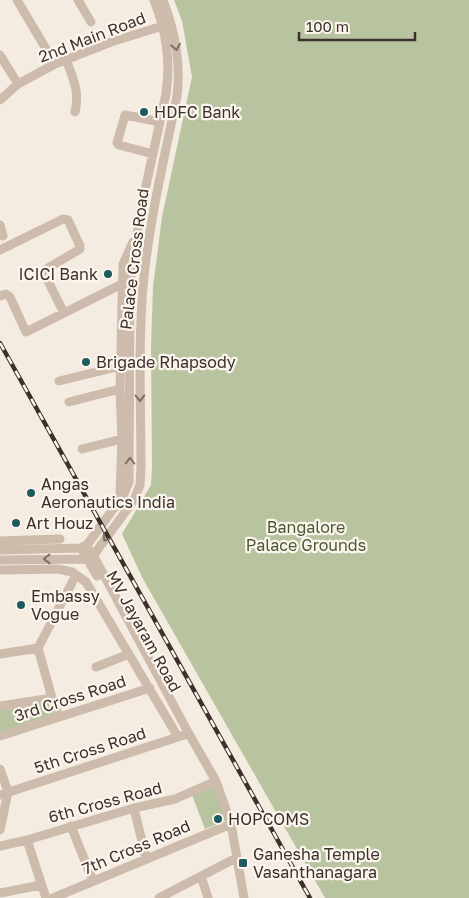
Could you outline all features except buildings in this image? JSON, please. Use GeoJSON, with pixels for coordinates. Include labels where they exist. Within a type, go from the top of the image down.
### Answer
{"type":"FeatureCollection","features":[{"type":"Feature","properties":{"kind":"street"},"geometry":{"type":"LineString","coordinates":[[17,0],[55,64]]}},
{"type":"Feature","properties":{"kind":"street"},"geometry":{"type":"LineString","coordinates":[[78,0],[91,22]]}},
{"type":"Feature","properties":{"kind":"street","name":"Palace Cross Road"},"geometry":{"type":"LineString","coordinates":[[84,546],[124,494],[129,482],[130,286],[140,213],[168,76],[168,24],[154,0]]}},
{"type":"Feature","properties":{"kind":"street","name":"Palace Cross Road"},"geometry":{"type":"LineString","coordinates":[[90,557],[134,500],[140,485],[140,338],[143,286],[152,215],[177,96],[179,77],[178,57],[163,0]]}},
{"type":"Feature","properties":{"kind":"street","name":"2nd Main Road"},"geometry":{"type":"LineString","coordinates":[[0,100],[18,84],[55,64],[110,42],[168,24]]}},
{"type":"Feature","properties":{"kind":"street"},"geometry":{"type":"LineString","coordinates":[[0,55],[18,84]]}},
{"type":"Feature","properties":{"kind":"street"},"geometry":{"type":"LineString","coordinates":[[66,60],[76,86],[78,99],[75,112]]}},
{"type":"Feature","properties":{"kind":"street"},"geometry":{"type":"LineString","coordinates":[[153,154],[117,143],[125,115],[160,122]]}},
{"type":"Feature","properties":{"kind":"street"},"geometry":{"type":"LineString","coordinates":[[140,213],[152,215]]}},
{"type":"Feature","properties":{"kind":"street"},"geometry":{"type":"LineString","coordinates":[[0,250],[63,219],[68,220],[80,249],[43,271],[64,313]]}},
{"type":"Feature","properties":{"kind":"street"},"geometry":{"type":"LineString","coordinates":[[0,225],[3,236]]}},
{"type":"Feature","properties":{"kind":"street"},"geometry":{"type":"LineString","coordinates":[[120,493],[123,264],[137,235]]}},
{"type":"Feature","properties":{"kind":"street"},"geometry":{"type":"LineString","coordinates":[[0,296],[6,294],[10,297],[26,332],[122,284]]}},
{"type":"Feature","properties":{"kind":"street"},"geometry":{"type":"LineString","coordinates":[[59,382],[121,366]]}},
{"type":"Feature","properties":{"kind":"street"},"geometry":{"type":"LineString","coordinates":[[69,402],[120,389]]}},
{"type":"Feature","properties":{"kind":"street"},"geometry":{"type":"LineString","coordinates":[[82,449],[122,439]]}},
{"type":"Feature","properties":{"kind":"street"},"geometry":{"type":"LineString","coordinates":[[109,514],[119,520]]}},
{"type":"Feature","properties":{"kind":"street"},"geometry":{"type":"LineString","coordinates":[[0,541],[60,539]]}},
{"type":"Feature","properties":{"kind":"street"},"geometry":{"type":"LineString","coordinates":[[0,550],[84,546]]}},
{"type":"Feature","properties":{"kind":"street","name":"MV Jayaram Road"},"geometry":{"type":"LineString","coordinates":[[84,546],[216,781],[231,824],[244,898]]}},
{"type":"Feature","properties":{"kind":"street"},"geometry":{"type":"LineString","coordinates":[[0,560],[90,557]]}},
{"type":"Feature","properties":{"kind":"street"},"geometry":{"type":"LineString","coordinates":[[0,570],[58,569],[72,572],[86,582],[178,737]]}},
{"type":"Feature","properties":{"kind":"street"},"geometry":{"type":"LineString","coordinates":[[60,717],[52,698],[38,648],[76,574]]}},
{"type":"Feature","properties":{"kind":"street"},"geometry":{"type":"LineString","coordinates":[[0,654],[38,648]]}},
{"type":"Feature","properties":{"kind":"street"},"geometry":{"type":"LineString","coordinates":[[96,667],[129,654]]}},
{"type":"Feature","properties":{"kind":"street","name":"3rd Cross Road"},"geometry":{"type":"LineString","coordinates":[[0,736],[150,688]]}},
{"type":"Feature","properties":{"kind":"street"},"geometry":{"type":"LineString","coordinates":[[0,706],[52,698]]}},
{"type":"Feature","properties":{"kind":"street","name":"5th Cross Road"},"geometry":{"type":"LineString","coordinates":[[4,793],[178,737],[187,730]]}},
{"type":"Feature","properties":{"kind":"street"},"geometry":{"type":"LineString","coordinates":[[0,769],[4,793],[0,830]]}},
{"type":"Feature","properties":{"kind":"street","name":"6th Cross Road"},"geometry":{"type":"LineString","coordinates":[[0,846],[175,798],[216,781]]}},
{"type":"Feature","properties":{"kind":"street"},"geometry":{"type":"LineString","coordinates":[[134,808],[146,858]]}},
{"type":"Feature","properties":{"kind":"street","name":"7th Cross Road"},"geometry":{"type":"LineString","coordinates":[[54,898],[231,824]]}},
{"type":"Feature","properties":{"kind":"street"},"geometry":{"type":"LineString","coordinates":[[71,826],[94,881]]}},
{"type":"Feature","properties":{"kind":"street"},"geometry":{"type":"LineString","coordinates":[[27,840],[46,898]]}},
{"type":"Feature","properties":{"kind":"street"},"geometry":{"type":"LineString","coordinates":[[159,898],[236,858]]}},
{"type":"Feature","properties":{"kind":"street"},"geometry":{"type":"LineString","coordinates":[[201,876],[208,898]]}},
{"type":"Feature","properties":{"kind":"street"},"geometry":{"type":"LineString","coordinates":[[0,893],[41,885]]}},
{"type":"Feature","properties":{"kind":"green space","name":"Bangalore Palace Grounds"},"geometry":{"type":"Polygon","coordinates":[[[174,0],[469,0],[469,898],[325,898],[143,579],[122,534],[151,485],[153,287],[162,217],[192,77],[182,21],[174,0]]]}},
{"type":"Feature","properties":{"kind":"green space"},"geometry":{"type":"Polygon","coordinates":[[[51,699],[58,717],[0,735],[0,707],[51,699]]]}},
{"type":"Feature","properties":{"kind":"green space"},"geometry":{"type":"Polygon","coordinates":[[[213,786],[227,820],[205,829],[192,795],[213,786]]]}},
{"type":"Feature","properties":{"kind":"railway"},"geometry":{"type":"LineString","coordinates":[[0,343],[310,898]]}},
{"type":"Feature","properties":{"kind":"place","name":"HDFC Bank"},"geometry":{"type":"Point","coordinates":[144,112]}},
{"type":"Feature","properties":{"kind":"place","name":"ICICI Bank"},"geometry":{"type":"Point","coordinates":[108,274]}},
{"type":"Feature","properties":{"kind":"place","name":"Brigade Rhapsody"},"geometry":{"type":"Point","coordinates":[86,362]}},
{"type":"Feature","properties":{"kind":"place","name":"Angas Aeronautics India"},"geometry":{"type":"Point","coordinates":[31,493]}},
{"type":"Feature","properties":{"kind":"place","name":"Art Houz"},"geometry":{"type":"Point","coordinates":[16,523]}},
{"type":"Feature","properties":{"kind":"place","name":"Embassy Vogue"},"geometry":{"type":"Point","coordinates":[21,605]}},
{"type":"Feature","properties":{"kind":"place","name":"HOPCOMS"},"geometry":{"type":"Point","coordinates":[218,819]}},
{"type":"Feature","properties":{"kind":"place","name":"Ganesha Temple Vasanthanagara"},"geometry":{"type":"Point","coordinates":[243,863]}}]}
